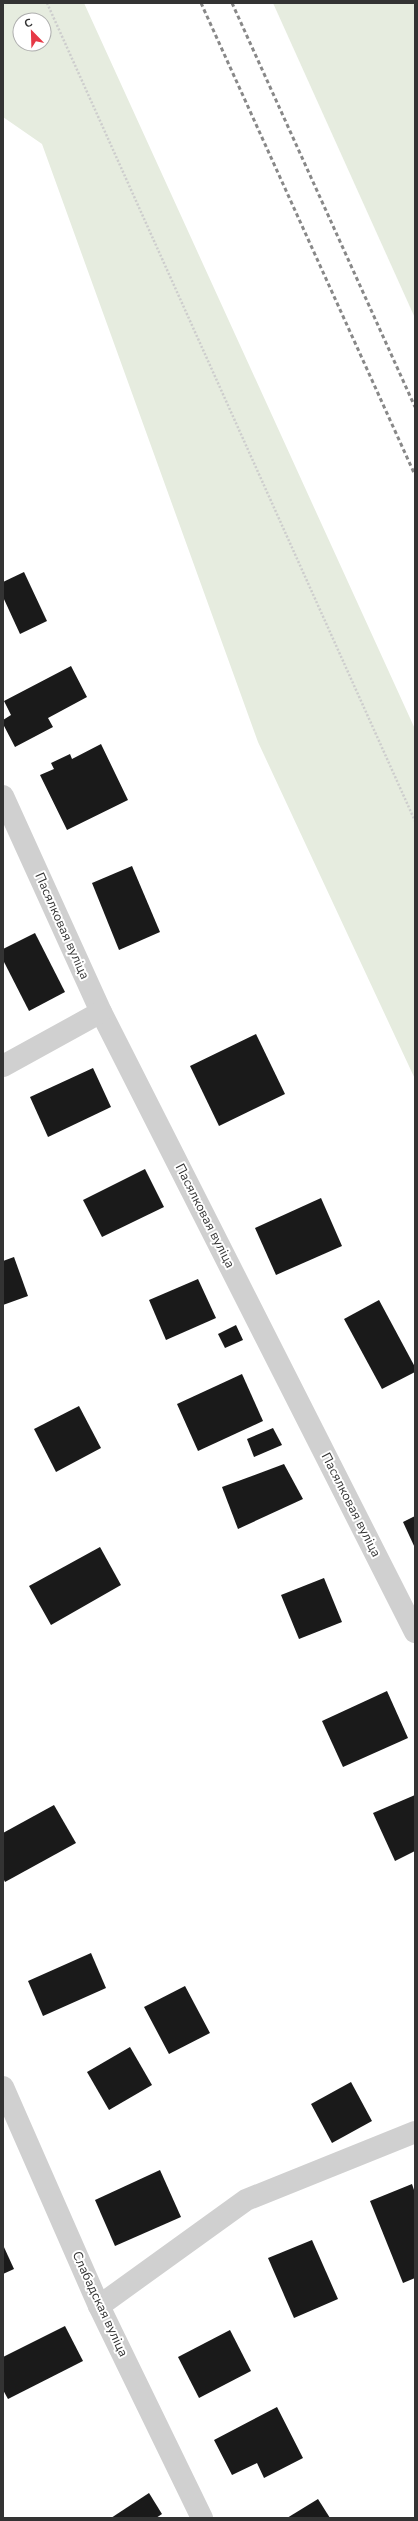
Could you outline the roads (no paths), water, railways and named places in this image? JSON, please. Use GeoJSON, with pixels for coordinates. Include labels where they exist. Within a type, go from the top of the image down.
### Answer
{"type":"FeatureCollection","features":[{"type":"Feature","properties":{"kind":"street","name":"Пасялковая вуліца"},"geometry":{"type":"LineString","coordinates":[[3,796],[101,1012],[415,1632]]}},
{"type":"Feature","properties":{"kind":"street"},"geometry":{"type":"LineString","coordinates":[[3,1066],[101,1012]]}},
{"type":"Feature","properties":{"kind":"street","name":"Слабадская вуліца"},"geometry":{"type":"LineString","coordinates":[[3,2087],[99,2306],[202,2518]]}},
{"type":"Feature","properties":{"kind":"street"},"geometry":{"type":"LineString","coordinates":[[99,2306],[246,2200],[415,2132]]}},
{"type":"Feature","properties":{"kind":"railway"},"geometry":{"type":"LineString","coordinates":[[201,3],[415,475]]}},
{"type":"Feature","properties":{"kind":"railway"},"geometry":{"type":"LineString","coordinates":[[232,3],[415,407]]}}]}
